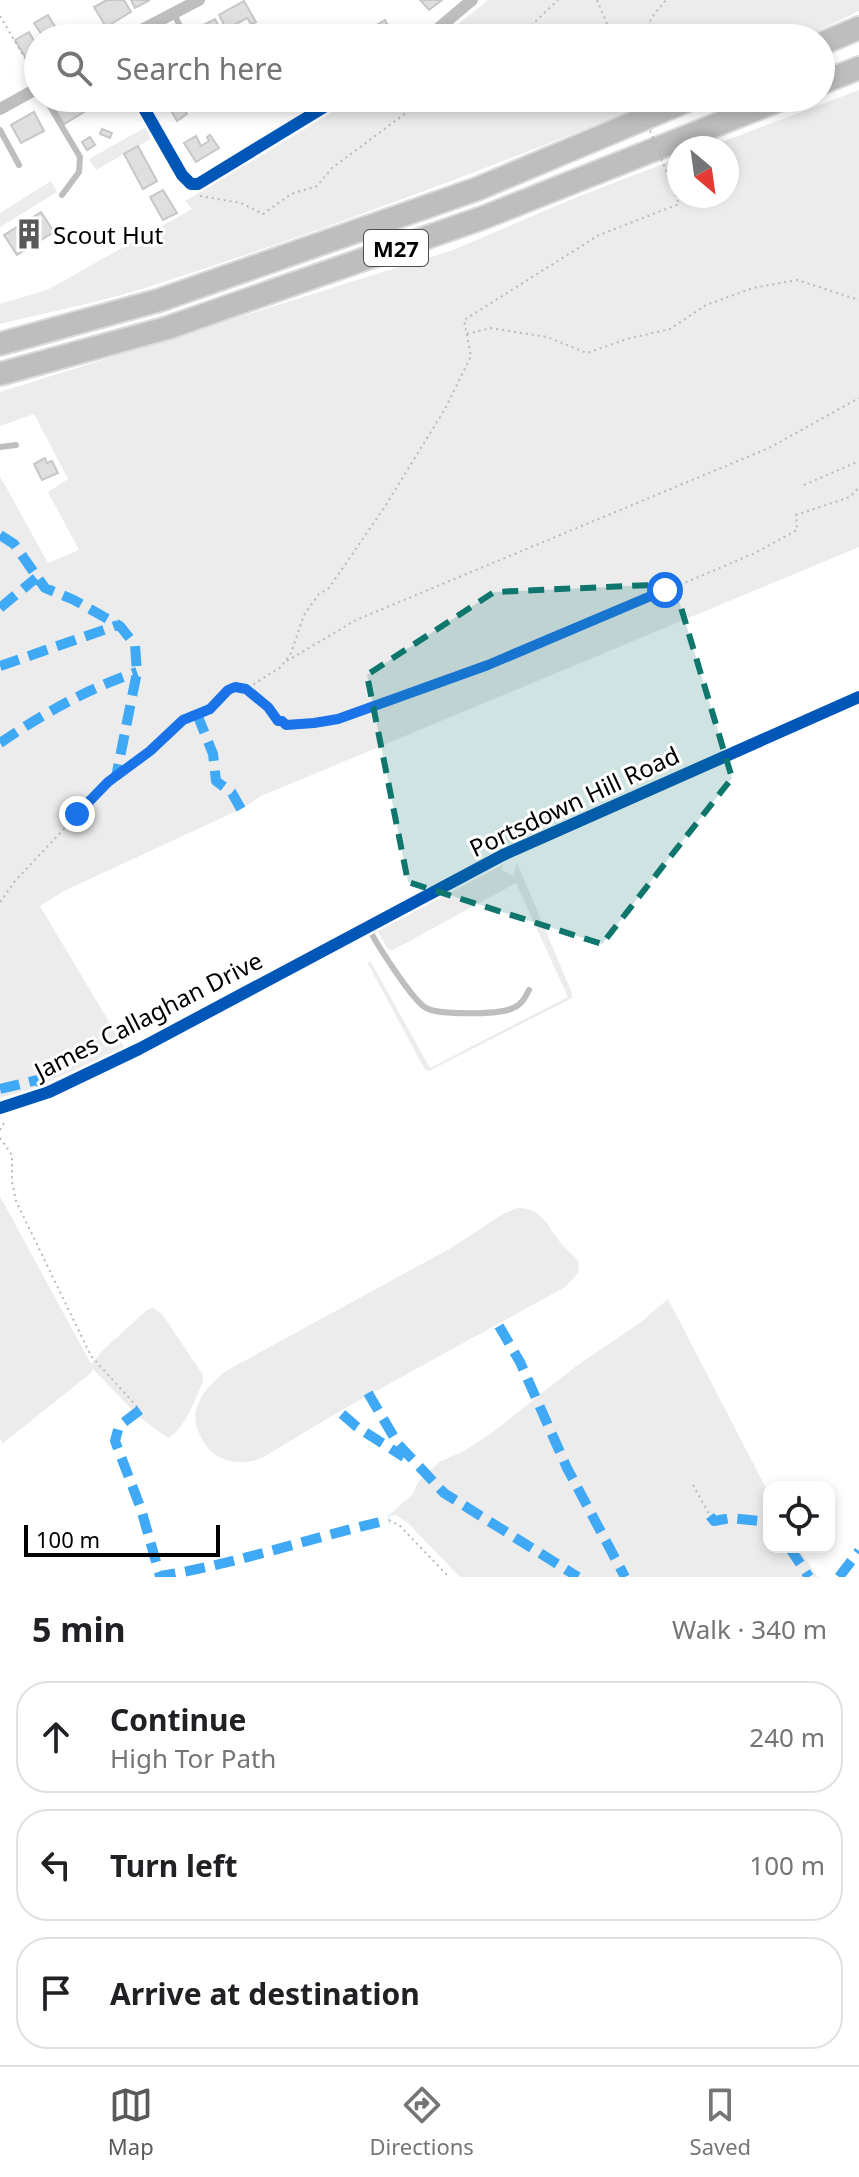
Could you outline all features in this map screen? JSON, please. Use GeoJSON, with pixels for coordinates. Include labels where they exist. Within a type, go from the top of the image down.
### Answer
{"type":"FeatureCollection","features":[{"type":"Feature","properties":{"kind":"highway"},"geometry":{"type":"LineString","coordinates":[[835,38],[859,28]]}},
{"type":"Feature","properties":{"kind":"highway"},"geometry":{"type":"LineString","coordinates":[[835,77],[859,68]]}},
{"type":"Feature","properties":{"kind":"highway","name":"M27"},"geometry":{"type":"LineString","coordinates":[[0,344],[160,300],[462,194],[659,112]]}},
{"type":"Feature","properties":{"kind":"highway","name":"M27"},"geometry":{"type":"LineString","coordinates":[[0,374],[167,328],[485,217],[749,112]]}},
{"type":"Feature","properties":{"kind":"street"},"geometry":{"type":"LineString","coordinates":[[154,24],[199,0]]}},
{"type":"Feature","properties":{"kind":"street"},"geometry":{"type":"LineString","coordinates":[[444,24],[472,0]]}},
{"type":"Feature","properties":{"kind":"street"},"geometry":{"type":"LineString","coordinates":[[0,109],[24,96]]}},
{"type":"Feature","properties":{"kind":"street"},"geometry":{"type":"LineString","coordinates":[[146,112],[189,182],[198,184],[316,112]]}},
{"type":"Feature","properties":{"kind":"street","name":"Portsdown Hill Road"},"geometry":{"type":"LineString","coordinates":[[313,956],[503,855],[859,697]]}},
{"type":"Feature","properties":{"kind":"street","name":"James Callaghan Drive"},"geometry":{"type":"LineString","coordinates":[[0,1108],[81,1078],[313,956]]}},
{"type":"Feature","properties":{"kind":"lane"},"geometry":{"type":"LineString","coordinates":[[174,14],[179,24]]}},
{"type":"Feature","properties":{"kind":"lane"},"geometry":{"type":"LineString","coordinates":[[53,112],[80,157],[79,172],[62,195]]}},
{"type":"Feature","properties":{"kind":"lane"},"geometry":{"type":"LineString","coordinates":[[0,130],[19,165]]}},
{"type":"Feature","properties":{"kind":"lane"},"geometry":{"type":"LineString","coordinates":[[0,447],[16,445]]}},
{"type":"Feature","properties":{"kind":"lane"},"geometry":{"type":"LineString","coordinates":[[368,927],[418,1000],[429,1009],[503,1012],[521,1004],[529,990]]}},
{"type":"Feature","properties":{"kind":"path"},"geometry":{"type":"LineString","coordinates":[[533,24],[558,0]]}},
{"type":"Feature","properties":{"kind":"path"},"geometry":{"type":"LineString","coordinates":[[597,0],[607,24]]}},
{"type":"Feature","properties":{"kind":"path"},"geometry":{"type":"LineString","coordinates":[[649,24],[665,0]]}},
{"type":"Feature","properties":{"kind":"path"},"geometry":{"type":"LineString","coordinates":[[0,16],[24,58]]}},
{"type":"Feature","properties":{"kind":"path"},"geometry":{"type":"LineString","coordinates":[[189,182],[195,195],[241,203],[263,214],[291,194],[317,186],[332,168],[407,112]]}},
{"type":"Feature","properties":{"kind":"path"},"geometry":{"type":"LineString","coordinates":[[285,663],[304,615],[319,594],[329,588],[384,508],[445,409],[471,356],[464,320],[599,235],[679,204],[643,112]]}},
{"type":"Feature","properties":{"kind":"path"},"geometry":{"type":"LineString","coordinates":[[467,334],[491,328],[547,337],[587,353],[670,329],[706,305],[753,288],[797,280],[859,300]]}},
{"type":"Feature","properties":{"kind":"path"},"geometry":{"type":"LineString","coordinates":[[246,689],[356,620],[769,448],[859,398]]}},
{"type":"Feature","properties":{"kind":"path"},"geometry":{"type":"LineString","coordinates":[[804,485],[859,461]]}},
{"type":"Feature","properties":{"kind":"path"},"geometry":{"type":"LineString","coordinates":[[0,902],[34,860],[108,782],[150,751],[183,720],[210,709],[228,690],[235,687],[246,689],[286,725],[347,717],[488,665],[755,553],[797,530],[796,515],[850,497],[859,487]]}},
{"type":"Feature","properties":{"kind":"path"},"geometry":{"type":"LineString","coordinates":[[0,1138],[12,1155],[12,1182],[20,1210],[91,1356],[140,1410]]}},
{"type":"Feature","properties":{"kind":"path"},"geometry":{"type":"LineString","coordinates":[[693,1485],[710,1516]]}},
{"type":"Feature","properties":{"kind":"path"},"geometry":{"type":"LineString","coordinates":[[389,1520],[400,1526],[449,1577]]}},
{"type":"Feature","properties":{"kind":"highlighted area"},"geometry":{"type":"Polygon","coordinates":[[[674,584],[732,778],[602,944],[408,882],[367,675],[494,592],[674,584]]]}},
{"type":"Feature","properties":{"kind":"shaded area"},"geometry":{"type":"Polygon","coordinates":[[[488,0],[859,0],[859,11],[833,24],[458,24],[488,0]]]}},
{"type":"Feature","properties":{"kind":"shaded area"},"geometry":{"type":"Polygon","coordinates":[[[859,90],[859,547],[261,796],[245,807],[64,891],[40,906],[124,1047],[37,1087],[0,1098],[0,476],[48,563],[79,550],[48,492],[68,479],[34,414],[0,426],[0,392],[453,250],[667,163],[667,208],[739,208],[738,136],[801,112],[835,112],[835,99],[859,90]]]}},
{"type":"Feature","properties":{"kind":"shaded area"},"geometry":{"type":"Polygon","coordinates":[[[332,112],[627,112],[471,174],[213,266],[130,292],[0,324],[0,304],[47,290],[192,209],[185,201],[332,112]]]}},
{"type":"Feature","properties":{"kind":"shaded area"},"geometry":{"type":"Polygon","coordinates":[[[148,126],[154,137],[96,170],[89,159],[148,126]]]}},
{"type":"Feature","properties":{"kind":"shaded area"},"geometry":{"type":"Polygon","coordinates":[[[51,181],[57,192],[0,227],[0,213],[51,181]]]}},
{"type":"Feature","properties":{"kind":"shaded area"},"geometry":{"type":"Polygon","coordinates":[[[568,811],[570,814],[504,847],[502,841],[530,816],[568,811]]]}},
{"type":"Feature","properties":{"kind":"shaded area"},"geometry":{"type":"Polygon","coordinates":[[[504,861],[502,870],[513,876],[517,863],[572,998],[429,1071],[425,1070],[367,962],[371,962],[430,1068],[568,997],[516,883],[393,950],[388,949],[377,930],[504,861]]]}},
{"type":"Feature","properties":{"kind":"shaded area"},"geometry":{"type":"Polygon","coordinates":[[[0,1196],[91,1364],[147,1310],[153,1308],[162,1314],[203,1375],[203,1382],[189,1413],[180,1428],[168,1438],[138,1416],[93,1369],[2,1444],[0,1196]]]}},
{"type":"Feature","properties":{"kind":"shaded area"},"geometry":{"type":"Polygon","coordinates":[[[517,1208],[534,1212],[546,1221],[579,1262],[578,1273],[565,1287],[340,1411],[262,1458],[233,1462],[210,1450],[199,1433],[195,1414],[204,1392],[224,1372],[451,1248],[517,1208]]]}},
{"type":"Feature","properties":{"kind":"shaded area"},"geometry":{"type":"Polygon","coordinates":[[[668,1299],[763,1482],[763,1553],[801,1553],[818,1577],[460,1577],[408,1523],[396,1515],[388,1516],[413,1494],[418,1482],[439,1462],[464,1451],[493,1432],[575,1367],[641,1322],[668,1299]]]}},
{"type":"Feature","properties":{"kind":"building"},"geometry":{"type":"Polygon","coordinates":[[[107,0],[124,0],[131,12],[111,24],[104,24],[94,7],[107,0]]]}},
{"type":"Feature","properties":{"kind":"building"},"geometry":{"type":"Polygon","coordinates":[[[131,0],[150,0],[135,8],[131,0]]]}},
{"type":"Feature","properties":{"kind":"building"},"geometry":{"type":"Polygon","coordinates":[[[420,0],[442,0],[429,10],[420,0]]]}},
{"type":"Feature","properties":{"kind":"building"},"geometry":{"type":"Polygon","coordinates":[[[244,1],[256,22],[251,24],[247,18],[236,24],[224,24],[219,15],[244,1]]]}},
{"type":"Feature","properties":{"kind":"building"},"geometry":{"type":"Polygon","coordinates":[[[48,15],[53,24],[35,24],[48,15]]]}},
{"type":"Feature","properties":{"kind":"building"},"geometry":{"type":"Polygon","coordinates":[[[24,35],[24,55],[15,40],[24,35]]]}},
{"type":"Feature","properties":{"kind":"building"},"geometry":{"type":"Polygon","coordinates":[[[34,112],[44,131],[21,143],[11,125],[34,112]]]}},
{"type":"Feature","properties":{"kind":"building"},"geometry":{"type":"Polygon","coordinates":[[[57,112],[84,112],[64,124],[57,112]]]}},
{"type":"Feature","properties":{"kind":"building"},"geometry":{"type":"Polygon","coordinates":[[[172,112],[186,112],[187,114],[177,121],[172,112]]]}},
{"type":"Feature","properties":{"kind":"building"},"geometry":{"type":"Polygon","coordinates":[[[102,129],[112,133],[110,138],[100,134],[102,129]]]}},
{"type":"Feature","properties":{"kind":"building"},"geometry":{"type":"Polygon","coordinates":[[[210,135],[219,148],[196,162],[184,143],[196,136],[201,146],[209,141],[207,137],[210,135]]]}},
{"type":"Feature","properties":{"kind":"building"},"geometry":{"type":"Polygon","coordinates":[[[90,137],[95,145],[87,150],[82,142],[90,137]]]}},
{"type":"Feature","properties":{"kind":"building"},"geometry":{"type":"Polygon","coordinates":[[[138,146],[157,181],[143,189],[124,154],[138,146]]]}},
{"type":"Feature","properties":{"kind":"building"},"geometry":{"type":"Polygon","coordinates":[[[163,190],[177,213],[163,220],[150,197],[163,190]]]}},
{"type":"Feature","properties":{"kind":"building","name":"Scout Hut"},"geometry":{"type":"Polygon","coordinates":[[[41,212],[54,232],[17,255],[4,235],[41,212]]]}},
{"type":"Feature","properties":{"kind":"building"},"geometry":{"type":"Polygon","coordinates":[[[45,458],[47,463],[52,461],[58,473],[42,480],[34,464],[45,458]]]}},
{"type":"Feature","properties":{"kind":"marked path"},"geometry":{"type":"LineString","coordinates":[[0,535],[14,544],[45,588],[74,600],[120,626],[135,645],[137,672],[116,777]]}},
{"type":"Feature","properties":{"kind":"marked path"},"geometry":{"type":"LineString","coordinates":[[0,608],[36,578]]}},
{"type":"Feature","properties":{"kind":"marked path"},"geometry":{"type":"LineString","coordinates":[[0,666],[118,625]]}},
{"type":"Feature","properties":{"kind":"marked path"},"geometry":{"type":"LineString","coordinates":[[0,743],[66,703],[137,672]]}},
{"type":"Feature","properties":{"kind":"marked path"},"geometry":{"type":"LineString","coordinates":[[197,714],[213,754],[216,781],[232,793],[241,809]]}},
{"type":"Feature","properties":{"kind":"marked path"},"geometry":{"type":"LineString","coordinates":[[0,1089],[37,1080],[49,1092]]}},
{"type":"Feature","properties":{"kind":"marked path"},"geometry":{"type":"LineString","coordinates":[[499,1326],[520,1362],[567,1468],[625,1577]]}},
{"type":"Feature","properties":{"kind":"marked path"},"geometry":{"type":"LineString","coordinates":[[368,1393],[398,1444],[444,1493],[578,1577]]}},
{"type":"Feature","properties":{"kind":"marked path"},"geometry":{"type":"LineString","coordinates":[[140,1410],[119,1426],[115,1441],[141,1509],[160,1576],[217,1565],[389,1520]]}},
{"type":"Feature","properties":{"kind":"marked path"},"geometry":{"type":"LineString","coordinates":[[342,1414],[404,1457]]}},
{"type":"Feature","properties":{"kind":"marked path"},"geometry":{"type":"LineString","coordinates":[[710,1516],[714,1521],[731,1518],[763,1521]]}},
{"type":"Feature","properties":{"kind":"marked path"},"geometry":{"type":"LineString","coordinates":[[839,1577],[859,1551]]}},
{"type":"Feature","properties":{"kind":"marked path"},"geometry":{"type":"LineString","coordinates":[[793,1553],[809,1577]]}},
{"type":"Feature","properties":{"kind":"cycle path"},"geometry":{"type":"LineString","coordinates":[[146,112],[182,175],[191,184],[198,184],[316,112]]}},
{"type":"Feature","properties":{"kind":"cycle path"},"geometry":{"type":"LineString","coordinates":[[0,1108],[49,1092],[139,1049],[503,855],[859,697]]}},
{"type":"Feature","properties":{"kind":"place","name":"Scout Hut"},"geometry":{"type":"Point","coordinates":[29,234]}},
{"type":"Feature","properties":{"kind":"route"},"geometry":{"type":"LineString","coordinates":[[77,814],[108,782],[150,751],[183,720],[210,709],[235,687],[246,689],[257,697],[278,721],[286,725],[347,717],[488,665],[665,590]]}}]}
